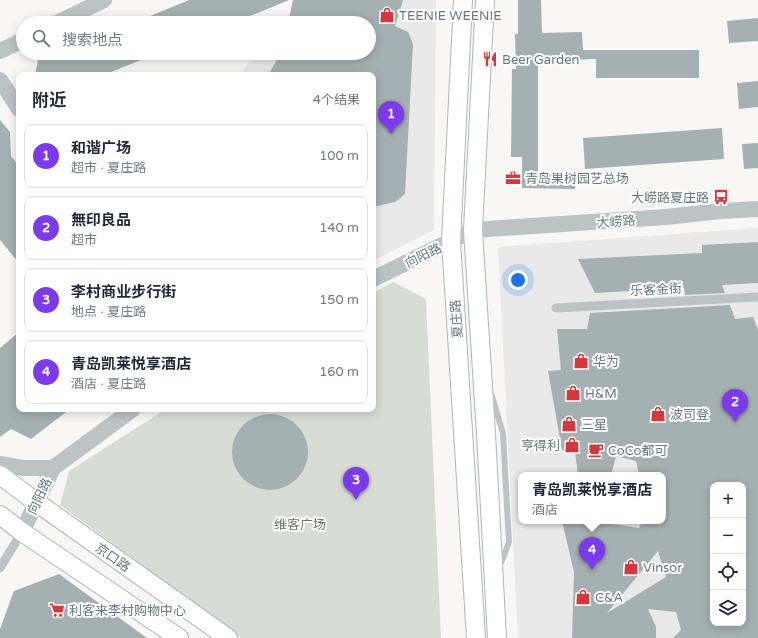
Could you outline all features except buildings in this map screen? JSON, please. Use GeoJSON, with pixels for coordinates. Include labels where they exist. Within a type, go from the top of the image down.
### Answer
{"type":"FeatureCollection","features":[{"type":"Feature","properties":{"kind":"main road","name":"夏庄路"},"geometry":{"type":"LineString","coordinates":[[463,0],[451,241],[476,638]]}},
{"type":"Feature","properties":{"kind":"main road","name":"夏庄路"},"geometry":{"type":"LineString","coordinates":[[485,0],[473,230],[497,638]]}},
{"type":"Feature","properties":{"kind":"main road","name":"京口路"},"geometry":{"type":"LineString","coordinates":[[0,475],[228,638]]}},
{"type":"Feature","properties":{"kind":"main road"},"geometry":{"type":"LineString","coordinates":[[0,515],[22,532],[179,638]]}},
{"type":"Feature","properties":{"kind":"street"},"geometry":{"type":"LineString","coordinates":[[71,16],[104,0]]}},
{"type":"Feature","properties":{"kind":"street"},"geometry":{"type":"LineString","coordinates":[[0,51],[16,43]]}},
{"type":"Feature","properties":{"kind":"street"},"geometry":{"type":"LineString","coordinates":[[0,80],[16,104]]}},
{"type":"Feature","properties":{"kind":"street","name":"大崂路"},"geometry":{"type":"LineString","coordinates":[[473,230],[666,218],[721,211],[758,209]]}},
{"type":"Feature","properties":{"kind":"street","name":"向阳路"},"geometry":{"type":"LineString","coordinates":[[376,278],[473,230]]}},
{"type":"Feature","properties":{"kind":"street","name":"乐客金街"},"geometry":{"type":"LineString","coordinates":[[556,308],[758,297]]}},
{"type":"Feature","properties":{"kind":"street","name":"向阳路"},"geometry":{"type":"LineString","coordinates":[[0,568],[22,532],[53,468],[129,412]]}},
{"type":"Feature","properties":{"kind":"street"},"geometry":{"type":"LineString","coordinates":[[0,464],[23,468],[53,468]]}},
{"type":"Feature","properties":{"kind":"shaded area"},"geometry":{"type":"Polygon","coordinates":[[[386,0],[436,0],[434,230],[376,259],[376,72],[242,72],[252,60],[376,60],[376,16],[374,16],[386,0]]]}},
{"type":"Feature","properties":{"kind":"shaded area"},"geometry":{"type":"Polygon","coordinates":[[[758,228],[758,638],[518,638],[498,247],[758,228]]]}},
{"type":"Feature","properties":{"kind":"green space","name":"维客广场"},"geometry":{"type":"Polygon","coordinates":[[[393,282],[426,299],[441,638],[241,638],[60,505],[69,471],[161,412],[376,412],[376,291],[393,282]]]}},
{"type":"Feature","properties":{"kind":"place","name":"TEENIE WEENIE"},"geometry":{"type":"Point","coordinates":[387,15]}},
{"type":"Feature","properties":{"kind":"place","name":"Beer Garden"},"geometry":{"type":"Point","coordinates":[490,59]}},
{"type":"Feature","properties":{"kind":"place","name":"和谐广场"},"geometry":{"type":"Point","coordinates":[391,134]}},
{"type":"Feature","properties":{"kind":"place","name":"青岛果树园艺总场"},"geometry":{"type":"Point","coordinates":[513,178]}},
{"type":"Feature","properties":{"kind":"place","name":"大崂路夏庄路"},"geometry":{"type":"Point","coordinates":[721,197]}},
{"type":"Feature","properties":{"kind":"place","name":"华为"},"geometry":{"type":"Point","coordinates":[581,361]}},
{"type":"Feature","properties":{"kind":"place","name":"H&M"},"geometry":{"type":"Point","coordinates":[573,393]}},
{"type":"Feature","properties":{"kind":"place","name":"波司登"},"geometry":{"type":"Point","coordinates":[658,414]}},
{"type":"Feature","properties":{"kind":"place","name":"無印良品"},"geometry":{"type":"Point","coordinates":[735,422]}},
{"type":"Feature","properties":{"kind":"place","name":"三星"},"geometry":{"type":"Point","coordinates":[569,424]}},
{"type":"Feature","properties":{"kind":"place","name":"亨得利"},"geometry":{"type":"Point","coordinates":[572,445]}},
{"type":"Feature","properties":{"kind":"place","name":"CoCo都可"},"geometry":{"type":"Point","coordinates":[596,450]}},
{"type":"Feature","properties":{"kind":"place","name":"李村商业步行街"},"geometry":{"type":"Point","coordinates":[356,500]}},
{"type":"Feature","properties":{"kind":"place","name":"Vinsor"},"geometry":{"type":"Point","coordinates":[631,567]}},
{"type":"Feature","properties":{"kind":"place","name":"青岛凯莱悦享酒店"},"geometry":{"type":"Point","coordinates":[592,570]}},
{"type":"Feature","properties":{"kind":"place","name":"C&A"},"geometry":{"type":"Point","coordinates":[583,597]}},
{"type":"Feature","properties":{"kind":"place","name":"利客来李村购物中心"},"geometry":{"type":"Point","coordinates":[57,610]}}]}
